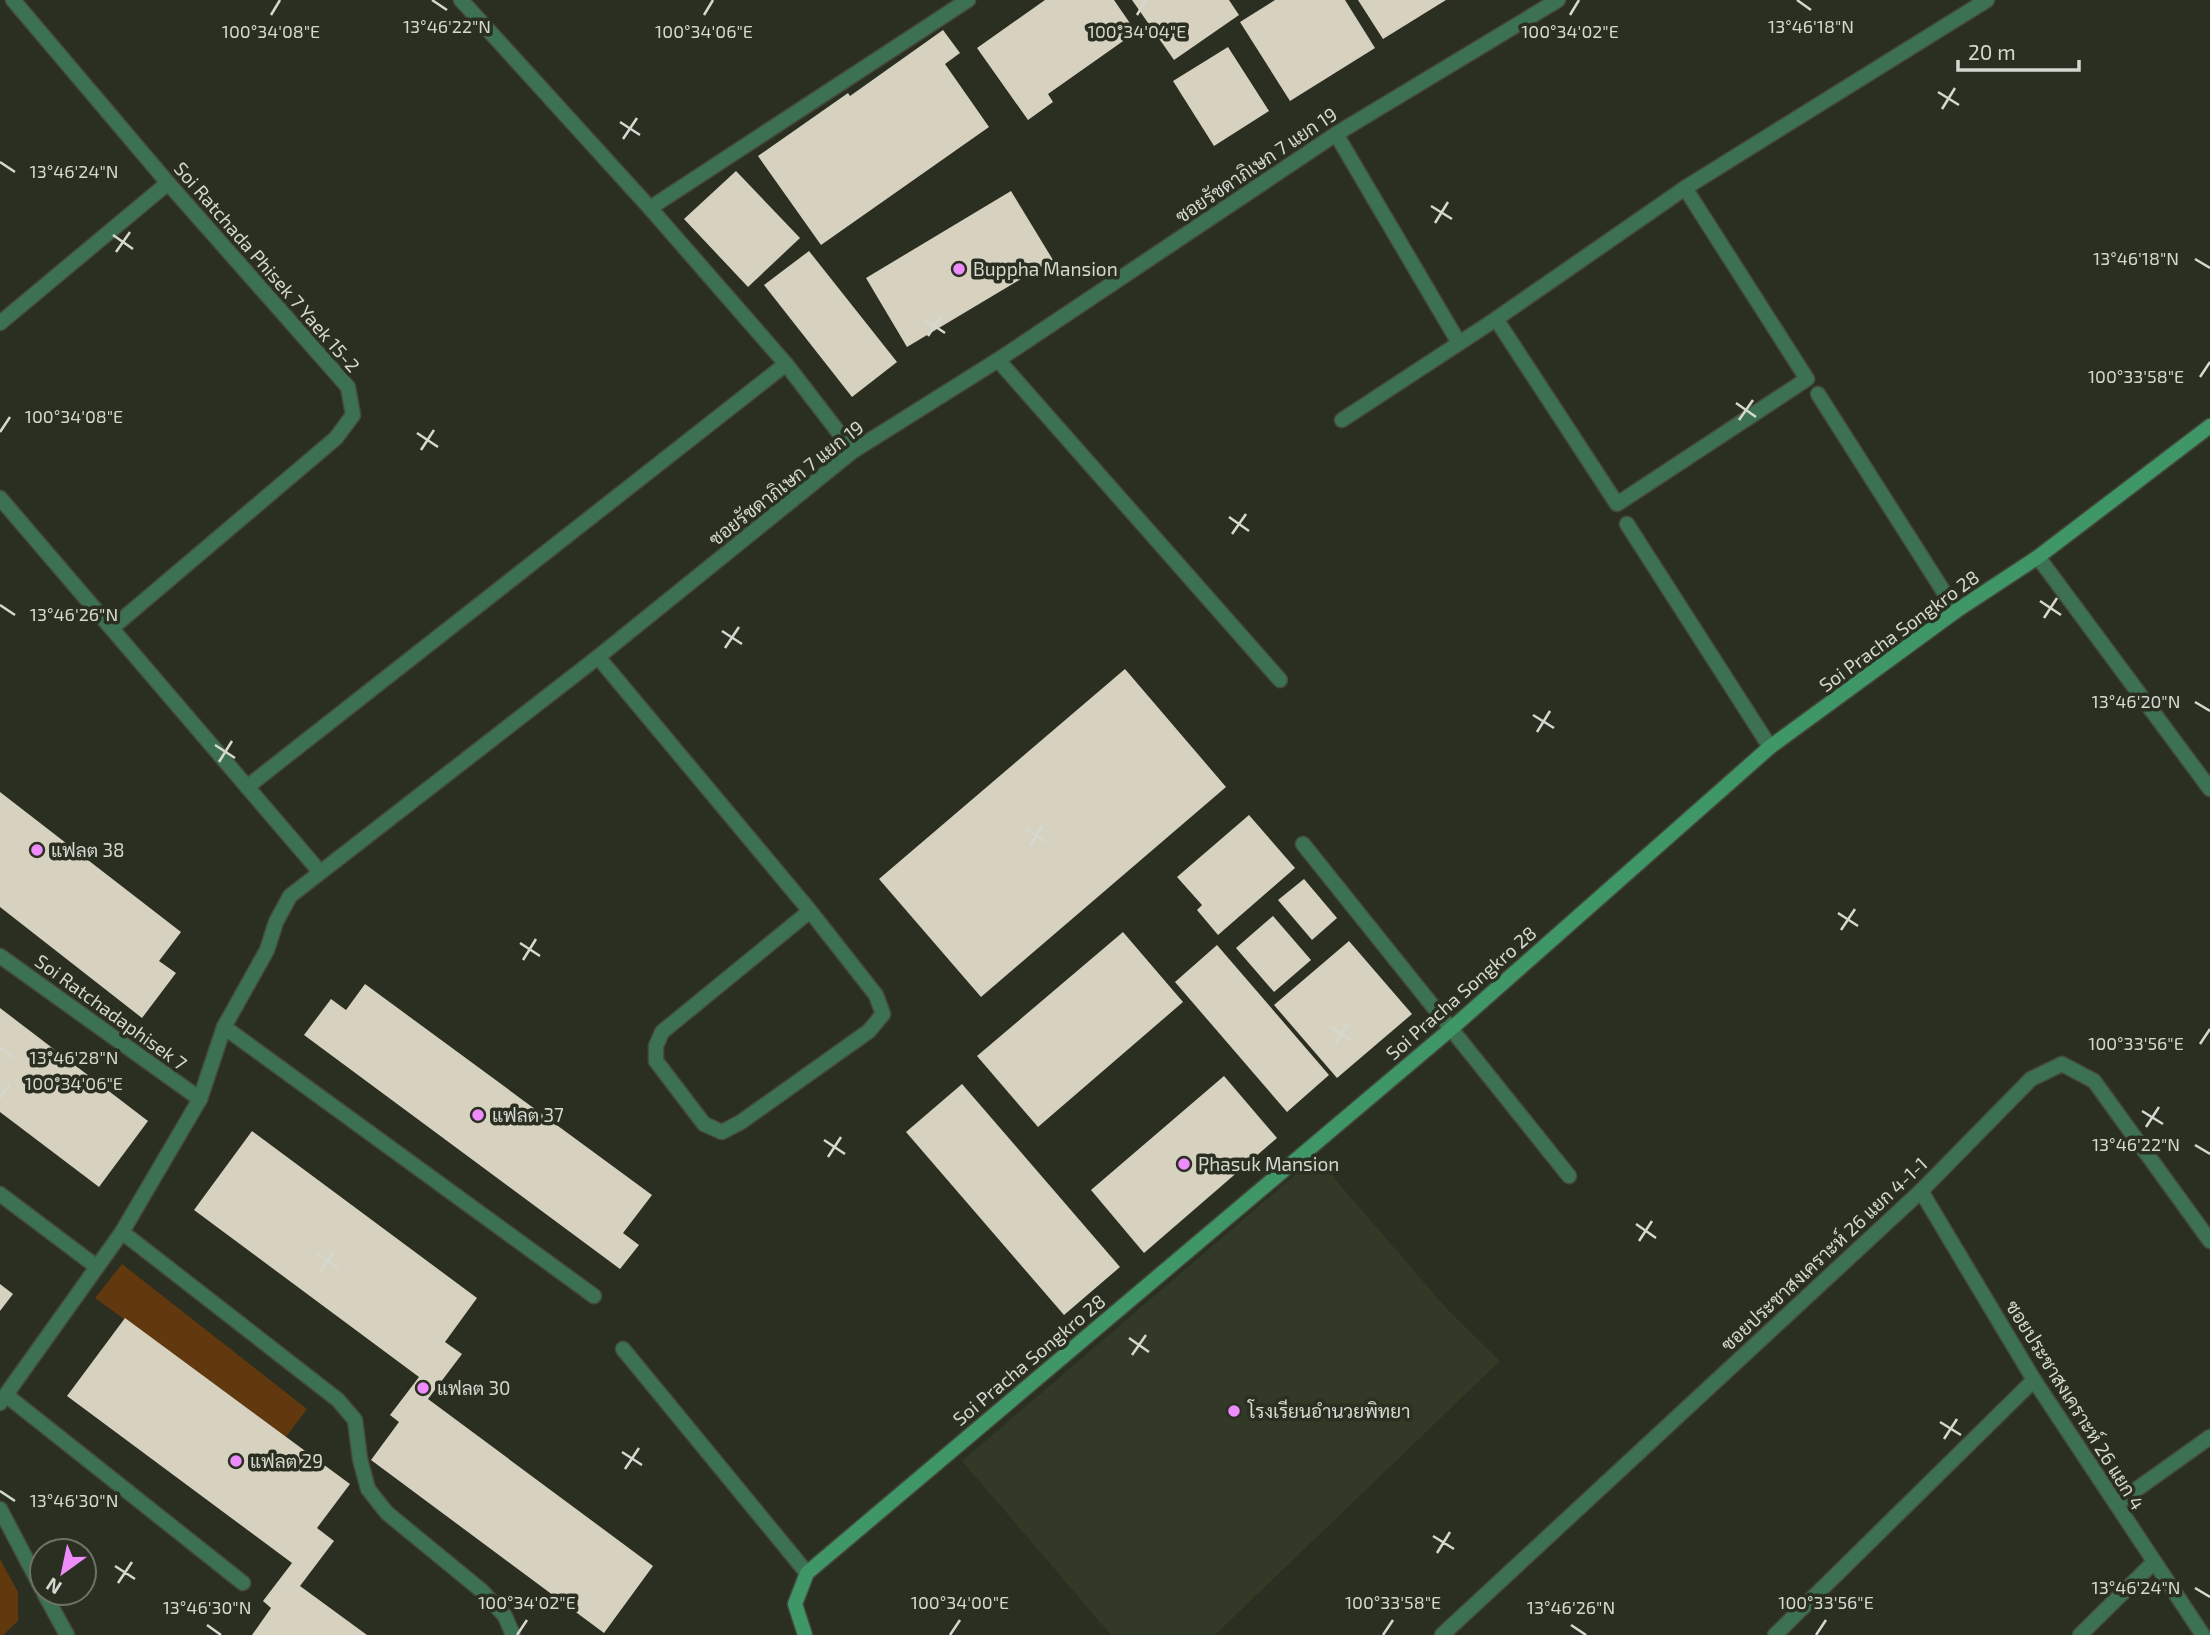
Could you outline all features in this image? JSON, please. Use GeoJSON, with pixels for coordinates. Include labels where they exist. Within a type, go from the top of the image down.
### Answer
{"type":"FeatureCollection","features":[{"type":"Feature","properties":{"kind":"street","name":"Soi Ratchada Phisek 7 Yaek 15-2"},"geometry":{"type":"LineString","coordinates":[[13,0],[168,183],[348,387],[353,415],[336,438],[112,628]]}},
{"type":"Feature","properties":{"kind":"street"},"geometry":{"type":"LineString","coordinates":[[461,0],[650,208],[786,364],[853,451]]}},
{"type":"Feature","properties":{"kind":"street"},"geometry":{"type":"LineString","coordinates":[[650,208],[968,0]]}},
{"type":"Feature","properties":{"kind":"street","name":"ซอยรัชดาภิเษก 7 แยก 19"},"geometry":{"type":"LineString","coordinates":[[3,1399],[122,1232],[200,1099],[224,1027],[267,950],[276,922],[290,896],[598,657],[853,451],[998,360],[1336,134],[1558,0]]}},
{"type":"Feature","properties":{"kind":"street"},"geometry":{"type":"LineString","coordinates":[[1342,420],[1496,319],[1685,188],[1966,5],[1987,0]]}},
{"type":"Feature","properties":{"kind":"street"},"geometry":{"type":"LineString","coordinates":[[1336,134],[1459,343]]}},
{"type":"Feature","properties":{"kind":"street"},"geometry":{"type":"LineString","coordinates":[[0,323],[168,183]]}},
{"type":"Feature","properties":{"kind":"street"},"geometry":{"type":"LineString","coordinates":[[1496,319],[1617,504],[1807,379],[1685,188]]}},
{"type":"Feature","properties":{"kind":"street"},"geometry":{"type":"LineString","coordinates":[[998,360],[1280,680]]}},
{"type":"Feature","properties":{"kind":"street"},"geometry":{"type":"LineString","coordinates":[[247,787],[786,364]]}},
{"type":"Feature","properties":{"kind":"street"},"geometry":{"type":"LineString","coordinates":[[1818,394],[1956,611]]}},
{"type":"Feature","properties":{"kind":"street","name":"Soi Pracha Songkro 28"},"geometry":{"type":"LineString","coordinates":[[807,1573],[1452,1028],[1770,747],[1956,611],[2038,557],[2210,426]]}},
{"type":"Feature","properties":{"kind":"street"},"geometry":{"type":"LineString","coordinates":[[0,498],[320,872]]}},
{"type":"Feature","properties":{"kind":"street"},"geometry":{"type":"LineString","coordinates":[[1627,524],[1770,747]]}},
{"type":"Feature","properties":{"kind":"street"},"geometry":{"type":"LineString","coordinates":[[2038,557],[2210,789]]}},
{"type":"Feature","properties":{"kind":"street"},"geometry":{"type":"LineString","coordinates":[[598,657],[810,911],[876,995],[884,1014],[869,1031],[741,1122],[722,1132],[704,1124],[656,1061],[656,1046],[662,1032],[810,911]]}},
{"type":"Feature","properties":{"kind":"street"},"geometry":{"type":"LineString","coordinates":[[1303,844],[1569,1176]]}},
{"type":"Feature","properties":{"kind":"street","name":"Soi Ratchadaphisek 7"},"geometry":{"type":"LineString","coordinates":[[0,956],[200,1099]]}},
{"type":"Feature","properties":{"kind":"street"},"geometry":{"type":"LineString","coordinates":[[224,1027],[594,1296]]}},
{"type":"Feature","properties":{"kind":"street","name":"ซอยประชาสงเคราะห์ 26 แยก 4-1-1"},"geometry":{"type":"LineString","coordinates":[[1442,1635],[1921,1191],[2031,1079],[2062,1064],[2094,1081],[2210,1241]]}},
{"type":"Feature","properties":{"kind":"street","name":"ซอยประชาสงเคราะห์ 26 แยก 4"},"geometry":{"type":"LineString","coordinates":[[1921,1191],[2035,1380],[2153,1563],[2203,1635]]}},
{"type":"Feature","properties":{"kind":"street"},"geometry":{"type":"LineString","coordinates":[[0,1195],[97,1267]]}},
{"type":"Feature","properties":{"kind":"street"},"geometry":{"type":"LineString","coordinates":[[122,1232],[338,1400],[355,1420],[360,1459],[368,1489],[387,1513],[482,1591],[505,1616],[513,1635]]}},
{"type":"Feature","properties":{"kind":"street"},"geometry":{"type":"LineString","coordinates":[[623,1349],[807,1573],[795,1604],[805,1635]]}},
{"type":"Feature","properties":{"kind":"street"},"geometry":{"type":"LineString","coordinates":[[1775,1635],[2035,1380]]}},
{"type":"Feature","properties":{"kind":"street"},"geometry":{"type":"LineString","coordinates":[[3,1399],[243,1583]]}},
{"type":"Feature","properties":{"kind":"street"},"geometry":{"type":"LineString","coordinates":[[2116,1504],[2210,1437]]}},
{"type":"Feature","properties":{"kind":"street"},"geometry":{"type":"LineString","coordinates":[[0,1509],[28,1562]]}},
{"type":"Feature","properties":{"kind":"street"},"geometry":{"type":"LineString","coordinates":[[2080,1635],[2153,1563]]}},
{"type":"Feature","properties":{"kind":"street"},"geometry":{"type":"LineString","coordinates":[[52,1607],[67,1635]]}},
{"type":"Feature","properties":{"kind":"shaded area","name":"โรงเรียนอำนวยพิทยา"},"geometry":{"type":"Polygon","coordinates":[[[1316,1157],[1447,1309],[1500,1361],[1215,1635],[1111,1635],[962,1461],[1316,1157]]]}},
{"type":"Feature","properties":{"kind":"shaded area"},"geometry":{"type":"Polygon","coordinates":[[[122,1264],[307,1409],[286,1437],[95,1298],[122,1264]]]}},
{"type":"Feature","properties":{"kind":"shaded area"},"geometry":{"type":"Polygon","coordinates":[[[0,1559],[18,1592],[18,1621],[3,1635],[0,1635],[0,1559]]]}},
{"type":"Feature","properties":{"kind":"building"},"geometry":{"type":"Polygon","coordinates":[[[1045,0],[1114,0],[1136,32],[1048,94],[1053,102],[1028,120],[977,48],[1045,0]]]}},
{"type":"Feature","properties":{"kind":"building"},"geometry":{"type":"Polygon","coordinates":[[[1132,0],[1229,0],[1239,15],[1174,60],[1132,0]]]}},
{"type":"Feature","properties":{"kind":"building"},"geometry":{"type":"Polygon","coordinates":[[[1275,0],[1345,0],[1375,48],[1290,101],[1240,22],[1275,0]]]}},
{"type":"Feature","properties":{"kind":"building"},"geometry":{"type":"Polygon","coordinates":[[[1358,0],[1446,0],[1383,39],[1358,0]]]}},
{"type":"Feature","properties":{"kind":"building"},"geometry":{"type":"Polygon","coordinates":[[[943,30],[960,53],[945,64],[989,127],[821,245],[758,156],[848,93],[850,96],[943,30]]]}},
{"type":"Feature","properties":{"kind":"building"},"geometry":{"type":"Polygon","coordinates":[[[1228,47],[1269,111],[1214,146],[1173,81],[1228,47]]]}},
{"type":"Feature","properties":{"kind":"building"},"geometry":{"type":"Polygon","coordinates":[[[736,171],[800,238],[748,287],[684,219],[736,171]]]}},
{"type":"Feature","properties":{"kind":"building","name":"Buppha Mansion"},"geometry":{"type":"Polygon","coordinates":[[[1011,191],[1053,260],[907,347],[866,278],[1011,191]]]}},
{"type":"Feature","properties":{"kind":"building"},"geometry":{"type":"Polygon","coordinates":[[[809,251],[897,362],[852,397],[764,285],[809,251]]]}},
{"type":"Feature","properties":{"kind":"building"},"geometry":{"type":"Polygon","coordinates":[[[1125,669],[1226,787],[981,997],[879,879],[1125,669]]]}},
{"type":"Feature","properties":{"kind":"building","name":"แฟลต 38"},"geometry":{"type":"Polygon","coordinates":[[[0,792],[181,932],[159,961],[176,973],[142,1018],[0,907],[0,792]]]}},
{"type":"Feature","properties":{"kind":"building"},"geometry":{"type":"Polygon","coordinates":[[[1249,815],[1295,868],[1218,935],[1197,910],[1202,905],[1177,877],[1249,815]]]}},
{"type":"Feature","properties":{"kind":"building"},"geometry":{"type":"Polygon","coordinates":[[[1304,879],[1337,918],[1312,940],[1278,900],[1304,879]]]}},
{"type":"Feature","properties":{"kind":"building"},"geometry":{"type":"Polygon","coordinates":[[[1273,916],[1311,960],[1274,992],[1236,948],[1273,916]]]}},
{"type":"Feature","properties":{"kind":"building"},"geometry":{"type":"Polygon","coordinates":[[[1123,932],[1183,1002],[1038,1127],[977,1056],[1123,932]]]}},
{"type":"Feature","properties":{"kind":"building"},"geometry":{"type":"Polygon","coordinates":[[[1349,941],[1412,1014],[1337,1078],[1274,1005],[1349,941]]]}},
{"type":"Feature","properties":{"kind":"building"},"geometry":{"type":"Polygon","coordinates":[[[1217,945],[1329,1075],[1287,1112],[1175,982],[1217,945]]]}},
{"type":"Feature","properties":{"kind":"building","name":"แฟลต 37"},"geometry":{"type":"Polygon","coordinates":[[[365,984],[652,1195],[623,1233],[639,1245],[620,1269],[304,1035],[331,999],[346,1010],[365,984]]]}},
{"type":"Feature","properties":{"kind":"building"},"geometry":{"type":"Polygon","coordinates":[[[0,1008],[148,1121],[99,1187],[0,1112],[0,1008]]]}},
{"type":"Feature","properties":{"kind":"building","name":"Phasuk Mansion"},"geometry":{"type":"Polygon","coordinates":[[[1224,1076],[1277,1138],[1144,1253],[1091,1190],[1224,1076]]]}},
{"type":"Feature","properties":{"kind":"building"},"geometry":{"type":"Polygon","coordinates":[[[962,1084],[1120,1267],[1064,1315],[906,1132],[962,1084]]]}},
{"type":"Feature","properties":{"kind":"building","name":"แฟลต 30"},"geometry":{"type":"Polygon","coordinates":[[[252,1131],[477,1298],[445,1342],[462,1354],[428,1399],[653,1566],[604,1633],[371,1460],[399,1422],[390,1415],[419,1377],[194,1210],[252,1131]]]}},
{"type":"Feature","properties":{"kind":"building"},"geometry":{"type":"Polygon","coordinates":[[[0,1284],[13,1294],[0,1311],[0,1284]]]}},
{"type":"Feature","properties":{"kind":"building","name":"แฟลต 29"},"geometry":{"type":"Polygon","coordinates":[[[125,1318],[350,1484],[317,1528],[334,1541],[300,1586],[367,1635],[252,1635],[271,1608],[263,1601],[292,1563],[67,1396],[125,1318]]]}},
{"type":"Feature","properties":{"kind":"place","name":"Buppha Mansion"},"geometry":{"type":"Point","coordinates":[959,269]}},
{"type":"Feature","properties":{"kind":"place","name":"แฟลต 38"},"geometry":{"type":"Point","coordinates":[37,850]}},
{"type":"Feature","properties":{"kind":"place","name":"แฟลต 37"},"geometry":{"type":"Point","coordinates":[478,1115]}},
{"type":"Feature","properties":{"kind":"place","name":"Phasuk Mansion"},"geometry":{"type":"Point","coordinates":[1184,1164]}},
{"type":"Feature","properties":{"kind":"place","name":"แฟลต 30"},"geometry":{"type":"Point","coordinates":[423,1388]}},
{"type":"Feature","properties":{"kind":"place","name":"โรงเรียนอำนวยพิทยา"},"geometry":{"type":"Point","coordinates":[1234,1411]}},
{"type":"Feature","properties":{"kind":"place","name":"แฟลต 29"},"geometry":{"type":"Point","coordinates":[236,1461]}}]}
